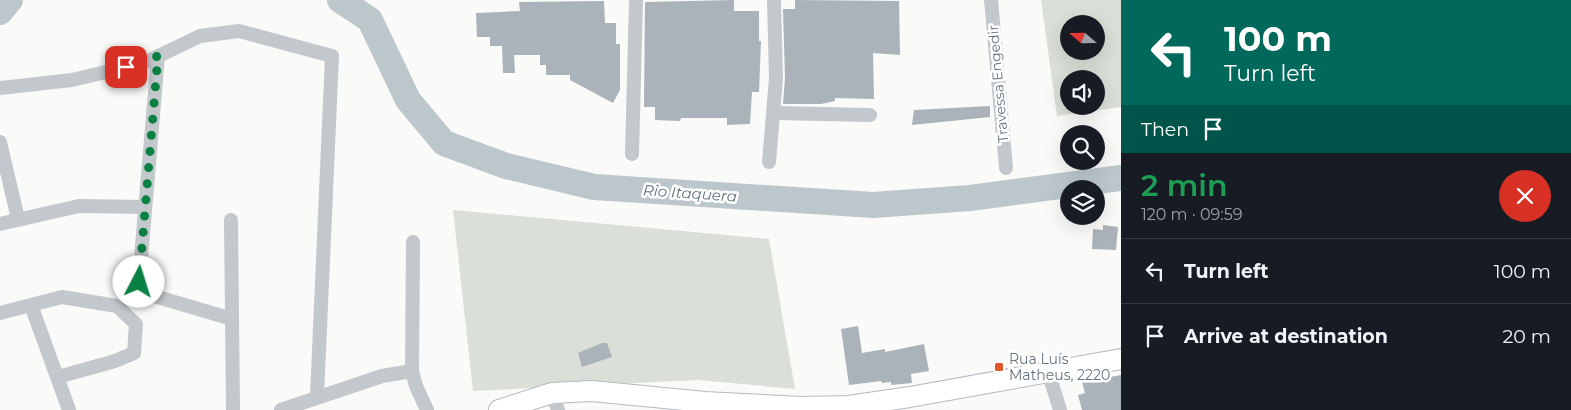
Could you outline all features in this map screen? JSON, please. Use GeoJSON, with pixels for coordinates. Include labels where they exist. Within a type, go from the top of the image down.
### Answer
{"type":"FeatureCollection","features":[{"type":"Feature","properties":{"kind":"main road"},"geometry":{"type":"LineString","coordinates":[[499,410],[555,402],[592,391],[801,409],[849,406],[910,397],[1121,359]]}},
{"type":"Feature","properties":{"kind":"street"},"geometry":{"type":"LineString","coordinates":[[632,154],[636,0]]}},
{"type":"Feature","properties":{"kind":"street"},"geometry":{"type":"LineString","coordinates":[[769,162],[774,113],[774,0]]}},
{"type":"Feature","properties":{"kind":"street","name":"Travessa Engedir"},"geometry":{"type":"LineString","coordinates":[[991,0],[1006,168]]}},
{"type":"Feature","properties":{"kind":"street"},"geometry":{"type":"LineString","coordinates":[[0,88],[72,80],[144,63],[200,36],[239,31],[332,56],[318,396]]}},
{"type":"Feature","properties":{"kind":"street"},"geometry":{"type":"LineString","coordinates":[[158,56],[139,282],[144,293],[232,319]]}},
{"type":"Feature","properties":{"kind":"street"},"geometry":{"type":"LineString","coordinates":[[774,113],[870,115]]}},
{"type":"Feature","properties":{"kind":"street"},"geometry":{"type":"LineString","coordinates":[[0,142],[18,219]]}},
{"type":"Feature","properties":{"kind":"street"},"geometry":{"type":"LineString","coordinates":[[0,224],[79,206],[145,207]]}},
{"type":"Feature","properties":{"kind":"street"},"geometry":{"type":"LineString","coordinates":[[231,220],[233,410]]}},
{"type":"Feature","properties":{"kind":"street"},"geometry":{"type":"LineString","coordinates":[[412,242],[412,371],[416,386],[427,410]]}},
{"type":"Feature","properties":{"kind":"street"},"geometry":{"type":"LineString","coordinates":[[0,313],[62,297],[117,306],[136,324],[134,352],[115,361],[58,377]]}},
{"type":"Feature","properties":{"kind":"street"},"geometry":{"type":"LineString","coordinates":[[31,305],[69,410]]}},
{"type":"Feature","properties":{"kind":"street"},"geometry":{"type":"LineString","coordinates":[[281,410],[382,376],[412,371]]}},
{"type":"Feature","properties":{"kind":"street"},"geometry":{"type":"LineString","coordinates":[[1048,371],[1060,410]]}},
{"type":"Feature","properties":{"kind":"shaded area"},"geometry":{"type":"Polygon","coordinates":[[[1041,0],[1121,0],[1121,107],[1105,109],[1105,70],[1060,70],[1060,115],[1064,115],[1057,116],[1041,0]]]}},
{"type":"Feature","properties":{"kind":"shaded area"},"geometry":{"type":"Polygon","coordinates":[[[453,210],[769,239],[795,389],[698,380],[473,391],[453,210]]]}},
{"type":"Feature","properties":{"kind":"building"},"geometry":{"type":"Polygon","coordinates":[[[734,0],[734,11],[759,11],[759,41],[761,41],[759,92],[752,92],[750,124],[727,125],[727,118],[681,118],[680,121],[655,120],[655,107],[644,107],[645,2],[734,0]]]}},
{"type":"Feature","properties":{"kind":"building"},"geometry":{"type":"Polygon","coordinates":[[[795,0],[899,1],[900,55],[873,53],[874,99],[835,98],[835,101],[821,104],[783,104],[785,78],[783,9],[795,9],[795,0]]]}},
{"type":"Feature","properties":{"kind":"building"},"geometry":{"type":"Polygon","coordinates":[[[604,1],[605,23],[616,23],[616,44],[620,44],[620,90],[613,103],[570,80],[570,75],[546,75],[546,65],[540,65],[540,55],[514,55],[515,73],[503,73],[502,46],[490,46],[490,37],[477,37],[476,13],[520,11],[519,2],[604,1]]]}},
{"type":"Feature","properties":{"kind":"building"},"geometry":{"type":"Polygon","coordinates":[[[990,106],[990,117],[912,125],[914,110],[990,106]]]}},
{"type":"Feature","properties":{"kind":"building"},"geometry":{"type":"Polygon","coordinates":[[[1103,225],[1118,227],[1116,250],[1092,249],[1093,229],[1103,230],[1103,225]]]}},
{"type":"Feature","properties":{"kind":"building"},"geometry":{"type":"Polygon","coordinates":[[[858,326],[862,353],[885,349],[885,352],[924,344],[929,371],[911,374],[912,383],[891,385],[891,382],[882,383],[881,381],[849,385],[841,329],[858,326]]]}},
{"type":"Feature","properties":{"kind":"building"},"geometry":{"type":"Polygon","coordinates":[[[602,343],[607,343],[612,357],[582,367],[578,353],[602,343]]]}},
{"type":"Feature","properties":{"kind":"building"},"geometry":{"type":"Polygon","coordinates":[[[1121,375],[1121,410],[1082,410],[1078,395],[1085,393],[1082,382],[1121,375]]]}},
{"type":"Feature","properties":{"kind":"waterway","name":"Rio Itaquera"},"geometry":{"type":"LineString","coordinates":[[0,12],[10,0]]}},
{"type":"Feature","properties":{"kind":"waterway","name":"Rio Itaquera"},"geometry":{"type":"LineString","coordinates":[[340,0],[370,20],[408,100],[444,143],[506,166],[594,187],[873,205],[970,198],[1121,178]]}},
{"type":"Feature","properties":{"kind":"place","name":"Rua Luís Matheus, 2220"},"geometry":{"type":"Point","coordinates":[999,367]}},
{"type":"Feature","properties":{"kind":"route"},"geometry":{"type":"LineString","coordinates":[[126,67],[144,63],[158,56],[139,282]]}}]}
